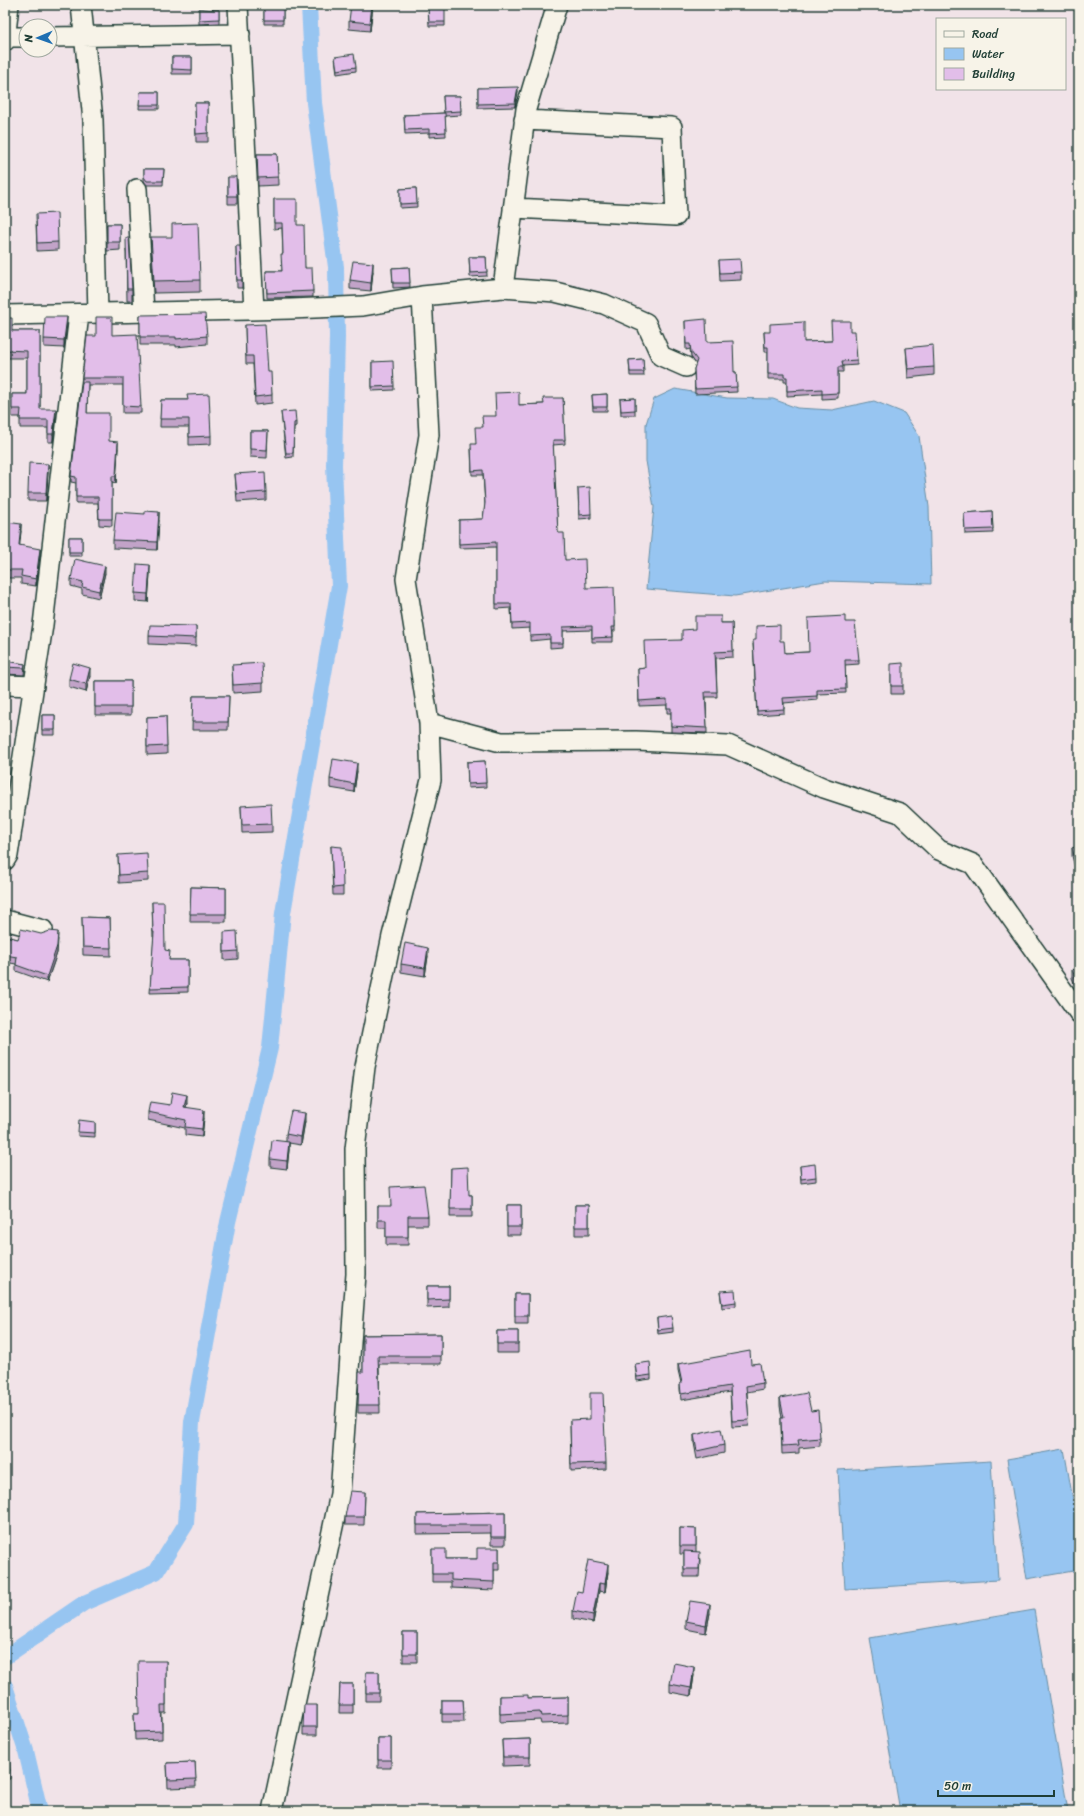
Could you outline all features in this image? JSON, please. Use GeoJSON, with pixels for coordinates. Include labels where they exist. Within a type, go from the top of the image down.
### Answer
{"type":"FeatureCollection","features":[{"type":"Feature","properties":{"kind":"street"},"geometry":{"type":"LineString","coordinates":[[5,41],[8,5]]}},
{"type":"Feature","properties":{"kind":"street"},"geometry":{"type":"LineString","coordinates":[[5,860],[8,855],[34,686],[88,313],[93,120],[81,5]]}},
{"type":"Feature","properties":{"kind":"street"},"geometry":{"type":"LineString","coordinates":[[238,5],[254,310]]}},
{"type":"Feature","properties":{"kind":"street"},"geometry":{"type":"LineString","coordinates":[[503,288],[526,109],[557,5]]}},
{"type":"Feature","properties":{"kind":"street"},"geometry":{"type":"LineString","coordinates":[[58,37],[240,34]]}},
{"type":"Feature","properties":{"kind":"street"},"geometry":{"type":"LineString","coordinates":[[5,38],[18,37]]}},
{"type":"Feature","properties":{"kind":"street"},"geometry":{"type":"LineString","coordinates":[[513,208],[676,216],[672,127],[524,120]]}},
{"type":"Feature","properties":{"kind":"street"},"geometry":{"type":"LineString","coordinates":[[137,189],[144,312]]}},
{"type":"Feature","properties":{"kind":"street"},"geometry":{"type":"LineString","coordinates":[[5,314],[291,309],[363,306],[422,296],[503,288],[555,292],[604,304],[646,323],[661,356],[686,367]]}},
{"type":"Feature","properties":{"kind":"street"},"geometry":{"type":"LineString","coordinates":[[272,1811],[340,1494],[356,1274],[355,1149],[365,1067],[389,952],[431,780],[429,723],[406,579],[429,435],[422,296]]}},
{"type":"Feature","properties":{"kind":"street"},"geometry":{"type":"LineString","coordinates":[[5,685],[34,686]]}},
{"type":"Feature","properties":{"kind":"street"},"geometry":{"type":"LineString","coordinates":[[429,723],[501,742],[636,741],[728,745],[824,788],[900,813],[939,850],[973,864],[1079,1013]]}},
{"type":"Feature","properties":{"kind":"street"},"geometry":{"type":"LineString","coordinates":[[5,920],[43,930]]}},
{"type":"Feature","properties":{"kind":"water"},"geometry":{"type":"Polygon","coordinates":[[[675,389],[727,398],[773,399],[797,408],[832,410],[874,401],[904,413],[919,436],[929,507],[931,584],[825,581],[735,596],[646,589],[654,507],[646,461],[646,424],[654,399],[675,389]]]}},
{"type":"Feature","properties":{"kind":"water"},"geometry":{"type":"Polygon","coordinates":[[[1064,1449],[1079,1534],[1079,1570],[1027,1579],[1007,1459],[1064,1449]]]}},
{"type":"Feature","properties":{"kind":"water"},"geometry":{"type":"Polygon","coordinates":[[[991,1461],[998,1580],[845,1589],[838,1470],[991,1461]]]}},
{"type":"Feature","properties":{"kind":"water"},"geometry":{"type":"Polygon","coordinates":[[[1034,1610],[1068,1811],[900,1811],[870,1638],[1034,1610]]]}},
{"type":"Feature","properties":{"kind":"building"},"geometry":{"type":"Polygon","coordinates":[[[351,5],[372,5],[370,23],[349,21],[351,5]]]}},
{"type":"Feature","properties":{"kind":"building"},"geometry":{"type":"Polygon","coordinates":[[[445,6],[445,22],[429,22],[428,7],[445,6]]]}},
{"type":"Feature","properties":{"kind":"building"},"geometry":{"type":"Polygon","coordinates":[[[264,7],[283,8],[283,20],[264,20],[264,7]]]}},
{"type":"Feature","properties":{"kind":"building"},"geometry":{"type":"Polygon","coordinates":[[[199,9],[219,10],[219,19],[199,20],[199,9]]]}},
{"type":"Feature","properties":{"kind":"building"},"geometry":{"type":"Polygon","coordinates":[[[354,54],[356,67],[337,70],[335,57],[354,54]]]}},
{"type":"Feature","properties":{"kind":"building"},"geometry":{"type":"Polygon","coordinates":[[[172,57],[192,57],[192,70],[172,69],[172,57]]]}},
{"type":"Feature","properties":{"kind":"building"},"geometry":{"type":"Polygon","coordinates":[[[518,87],[515,103],[478,104],[478,88],[518,87]]]}},
{"type":"Feature","properties":{"kind":"building"},"geometry":{"type":"Polygon","coordinates":[[[140,92],[159,92],[159,105],[139,105],[140,92]]]}},
{"type":"Feature","properties":{"kind":"building"},"geometry":{"type":"Polygon","coordinates":[[[443,96],[460,96],[461,111],[444,112],[443,96]]]}},
{"type":"Feature","properties":{"kind":"building"},"geometry":{"type":"Polygon","coordinates":[[[195,103],[208,103],[208,133],[196,134],[195,103]]]}},
{"type":"Feature","properties":{"kind":"building"},"geometry":{"type":"Polygon","coordinates":[[[445,113],[446,132],[429,133],[429,129],[405,130],[404,115],[445,113]]]}},
{"type":"Feature","properties":{"kind":"building"},"geometry":{"type":"Polygon","coordinates":[[[257,154],[277,154],[278,177],[258,178],[257,154]]]}},
{"type":"Feature","properties":{"kind":"building"},"geometry":{"type":"Polygon","coordinates":[[[144,169],[164,169],[163,181],[147,181],[144,177],[144,169]]]}},
{"type":"Feature","properties":{"kind":"building"},"geometry":{"type":"Polygon","coordinates":[[[228,177],[236,177],[237,196],[228,196],[228,177]]]}},
{"type":"Feature","properties":{"kind":"building"},"geometry":{"type":"Polygon","coordinates":[[[416,188],[417,203],[400,204],[400,189],[416,188]]]}},
{"type":"Feature","properties":{"kind":"building"},"geometry":{"type":"Polygon","coordinates":[[[274,199],[297,199],[297,225],[304,225],[305,268],[312,268],[313,291],[267,293],[266,271],[282,271],[282,223],[274,223],[274,199]]]}},
{"type":"Feature","properties":{"kind":"building"},"geometry":{"type":"Polygon","coordinates":[[[57,213],[58,242],[37,243],[36,214],[57,213]]]}},
{"type":"Feature","properties":{"kind":"building"},"geometry":{"type":"Polygon","coordinates":[[[198,223],[200,280],[154,281],[151,237],[172,237],[172,224],[198,223]]]}},
{"type":"Feature","properties":{"kind":"building"},"geometry":{"type":"Polygon","coordinates":[[[107,224],[120,224],[120,242],[107,242],[107,224]]]}},
{"type":"Feature","properties":{"kind":"building"},"geometry":{"type":"Polygon","coordinates":[[[126,238],[129,238],[132,289],[127,289],[126,238]]]}},
{"type":"Feature","properties":{"kind":"building"},"geometry":{"type":"Polygon","coordinates":[[[236,246],[240,246],[242,280],[237,280],[236,246]]]}},
{"type":"Feature","properties":{"kind":"building"},"geometry":{"type":"Polygon","coordinates":[[[469,257],[486,257],[487,272],[470,273],[469,257]]]}},
{"type":"Feature","properties":{"kind":"building"},"geometry":{"type":"Polygon","coordinates":[[[740,259],[741,272],[720,273],[719,260],[740,259]]]}},
{"type":"Feature","properties":{"kind":"building"},"geometry":{"type":"Polygon","coordinates":[[[353,261],[373,263],[371,283],[350,280],[353,261]]]}},
{"type":"Feature","properties":{"kind":"building"},"geometry":{"type":"Polygon","coordinates":[[[409,267],[410,283],[393,283],[392,268],[409,267]]]}},
{"type":"Feature","properties":{"kind":"building"},"geometry":{"type":"Polygon","coordinates":[[[205,314],[207,336],[176,339],[176,337],[140,337],[140,315],[205,314]]]}},
{"type":"Feature","properties":{"kind":"building"},"geometry":{"type":"Polygon","coordinates":[[[45,317],[67,317],[64,340],[44,339],[45,317]]]}},
{"type":"Feature","properties":{"kind":"building"},"geometry":{"type":"Polygon","coordinates":[[[96,317],[112,317],[112,335],[137,334],[141,407],[123,406],[123,378],[82,378],[87,336],[96,336],[96,317]]]}},
{"type":"Feature","properties":{"kind":"building"},"geometry":{"type":"Polygon","coordinates":[[[5,318],[12,318],[12,331],[40,331],[40,409],[56,409],[53,434],[48,434],[48,420],[20,420],[21,409],[12,409],[12,394],[27,394],[27,351],[5,350],[5,318]]]}},
{"type":"Feature","properties":{"kind":"building"},"geometry":{"type":"Polygon","coordinates":[[[706,319],[707,342],[733,341],[734,372],[736,372],[737,387],[695,389],[694,369],[697,360],[691,352],[690,344],[686,344],[685,321],[706,319]]]}},
{"type":"Feature","properties":{"kind":"building"},"geometry":{"type":"Polygon","coordinates":[[[831,321],[850,321],[850,331],[855,331],[857,360],[842,361],[843,367],[838,367],[838,393],[822,394],[822,389],[787,391],[787,377],[784,377],[784,374],[768,374],[768,347],[765,347],[764,332],[770,332],[770,324],[804,322],[804,342],[832,341],[831,321]]]}},
{"type":"Feature","properties":{"kind":"building"},"geometry":{"type":"Polygon","coordinates":[[[265,324],[268,372],[271,372],[272,395],[255,397],[253,356],[246,356],[245,325],[265,324]]]}},
{"type":"Feature","properties":{"kind":"building"},"geometry":{"type":"Polygon","coordinates":[[[933,345],[934,367],[908,369],[906,348],[933,345]]]}},
{"type":"Feature","properties":{"kind":"building"},"geometry":{"type":"Polygon","coordinates":[[[643,359],[644,372],[630,372],[629,360],[643,359]]]}},
{"type":"Feature","properties":{"kind":"building"},"geometry":{"type":"Polygon","coordinates":[[[393,361],[394,386],[372,387],[372,362],[393,361]]]}},
{"type":"Feature","properties":{"kind":"building"},"geometry":{"type":"Polygon","coordinates":[[[82,382],[88,382],[87,413],[109,413],[109,441],[118,442],[116,476],[112,476],[112,519],[99,519],[98,497],[76,497],[76,477],[71,476],[82,382]]]}},
{"type":"Feature","properties":{"kind":"building"},"geometry":{"type":"Polygon","coordinates":[[[519,392],[519,405],[544,404],[543,398],[563,398],[565,440],[553,440],[558,533],[564,533],[565,560],[585,559],[586,588],[614,587],[615,627],[612,627],[613,637],[592,638],[592,626],[563,627],[563,643],[550,643],[550,635],[530,636],[530,623],[512,624],[511,604],[496,604],[496,542],[459,544],[459,520],[483,519],[485,503],[483,470],[472,471],[471,444],[476,444],[475,427],[483,427],[482,416],[496,416],[495,393],[519,392]]]}},
{"type":"Feature","properties":{"kind":"building"},"geometry":{"type":"Polygon","coordinates":[[[209,394],[211,436],[189,437],[189,419],[160,419],[161,400],[188,400],[187,395],[209,394]]]}},
{"type":"Feature","properties":{"kind":"building"},"geometry":{"type":"Polygon","coordinates":[[[607,394],[607,407],[593,407],[592,395],[607,394]]]}},
{"type":"Feature","properties":{"kind":"building"},"geometry":{"type":"Polygon","coordinates":[[[635,398],[635,410],[621,411],[620,399],[635,398]]]}},
{"type":"Feature","properties":{"kind":"building"},"geometry":{"type":"Polygon","coordinates":[[[295,411],[296,422],[294,423],[293,453],[286,453],[281,412],[295,411]]]}},
{"type":"Feature","properties":{"kind":"building"},"geometry":{"type":"Polygon","coordinates":[[[250,431],[268,431],[267,450],[250,449],[250,431]]]}},
{"type":"Feature","properties":{"kind":"building"},"geometry":{"type":"Polygon","coordinates":[[[29,463],[48,464],[46,493],[28,493],[29,463]]]}},
{"type":"Feature","properties":{"kind":"building"},"geometry":{"type":"Polygon","coordinates":[[[265,472],[266,492],[237,494],[235,474],[265,472]]]}},
{"type":"Feature","properties":{"kind":"building"},"geometry":{"type":"Polygon","coordinates":[[[590,487],[591,514],[579,515],[578,488],[590,487]]]}},
{"type":"Feature","properties":{"kind":"building"},"geometry":{"type":"Polygon","coordinates":[[[145,511],[159,512],[157,542],[113,540],[116,512],[145,514],[145,511]]]}},
{"type":"Feature","properties":{"kind":"building"},"geometry":{"type":"Polygon","coordinates":[[[992,511],[993,529],[965,530],[964,513],[992,511]]]}},
{"type":"Feature","properties":{"kind":"building"},"geometry":{"type":"Polygon","coordinates":[[[6,522],[21,524],[19,545],[40,549],[36,579],[21,576],[22,570],[5,570],[6,522]]]}},
{"type":"Feature","properties":{"kind":"building"},"geometry":{"type":"Polygon","coordinates":[[[69,537],[82,537],[82,552],[69,552],[69,537]]]}},
{"type":"Feature","properties":{"kind":"building"},"geometry":{"type":"Polygon","coordinates":[[[75,559],[105,566],[99,591],[82,587],[83,582],[71,579],[75,559]]]}},
{"type":"Feature","properties":{"kind":"building"},"geometry":{"type":"Polygon","coordinates":[[[137,564],[150,565],[148,594],[135,593],[137,564]]]}},
{"type":"Feature","properties":{"kind":"building"},"geometry":{"type":"Polygon","coordinates":[[[695,616],[721,616],[721,623],[732,623],[733,651],[715,652],[717,692],[705,692],[707,728],[671,726],[671,708],[667,708],[667,699],[639,701],[638,669],[645,668],[644,641],[682,640],[682,630],[695,629],[695,616]]]}},
{"type":"Feature","properties":{"kind":"building"},"geometry":{"type":"Polygon","coordinates":[[[845,616],[845,622],[855,622],[859,660],[845,660],[846,689],[817,690],[817,696],[783,698],[784,709],[757,711],[753,640],[756,640],[756,626],[780,625],[780,641],[784,641],[785,653],[809,652],[808,618],[845,616]]]}},
{"type":"Feature","properties":{"kind":"building"},"geometry":{"type":"Polygon","coordinates":[[[150,625],[196,626],[196,638],[149,636],[150,625]]]}},
{"type":"Feature","properties":{"kind":"building"},"geometry":{"type":"Polygon","coordinates":[[[5,661],[25,664],[24,668],[5,667],[5,661]]]}},
{"type":"Feature","properties":{"kind":"building"},"geometry":{"type":"Polygon","coordinates":[[[73,663],[90,668],[86,684],[69,679],[73,663]]]}},
{"type":"Feature","properties":{"kind":"building"},"geometry":{"type":"Polygon","coordinates":[[[262,663],[263,683],[233,685],[232,665],[262,663]]]}},
{"type":"Feature","properties":{"kind":"building"},"geometry":{"type":"Polygon","coordinates":[[[903,663],[903,686],[891,686],[891,664],[903,663]]]}},
{"type":"Feature","properties":{"kind":"building"},"geometry":{"type":"Polygon","coordinates":[[[95,681],[131,681],[131,707],[95,707],[95,681]]]}},
{"type":"Feature","properties":{"kind":"building"},"geometry":{"type":"Polygon","coordinates":[[[193,696],[229,696],[228,722],[192,722],[193,696]]]}},
{"type":"Feature","properties":{"kind":"building"},"geometry":{"type":"Polygon","coordinates":[[[42,715],[55,715],[55,730],[42,730],[42,715]]]}},
{"type":"Feature","properties":{"kind":"building"},"geometry":{"type":"Polygon","coordinates":[[[166,716],[167,746],[147,747],[147,717],[166,716]]]}},
{"type":"Feature","properties":{"kind":"building"},"geometry":{"type":"Polygon","coordinates":[[[333,759],[357,763],[354,784],[330,779],[333,759]]]}},
{"type":"Feature","properties":{"kind":"building"},"geometry":{"type":"Polygon","coordinates":[[[485,761],[486,783],[468,784],[467,762],[485,761]]]}},
{"type":"Feature","properties":{"kind":"building"},"geometry":{"type":"Polygon","coordinates":[[[271,804],[272,824],[242,825],[241,806],[271,804]]]}},
{"type":"Feature","properties":{"kind":"building"},"geometry":{"type":"Polygon","coordinates":[[[331,846],[342,847],[343,887],[333,888],[331,846]]]}},
{"type":"Feature","properties":{"kind":"building"},"geometry":{"type":"Polygon","coordinates":[[[1079,846],[1079,873],[1072,848],[1079,846]]]}},
{"type":"Feature","properties":{"kind":"building"},"geometry":{"type":"Polygon","coordinates":[[[147,853],[148,873],[119,875],[118,855],[147,853]]]}},
{"type":"Feature","properties":{"kind":"building"},"geometry":{"type":"Polygon","coordinates":[[[191,887],[226,888],[226,914],[190,914],[191,887]]]}},
{"type":"Feature","properties":{"kind":"building"},"geometry":{"type":"Polygon","coordinates":[[[152,902],[164,902],[165,950],[170,951],[169,960],[188,960],[188,987],[150,988],[154,932],[152,902]]]}},
{"type":"Feature","properties":{"kind":"building"},"geometry":{"type":"Polygon","coordinates":[[[82,917],[110,918],[111,948],[83,947],[82,917]]]}},
{"type":"Feature","properties":{"kind":"building"},"geometry":{"type":"Polygon","coordinates":[[[21,929],[41,934],[50,931],[58,932],[57,946],[47,976],[16,965],[17,957],[5,955],[5,936],[18,939],[21,929]]]}},
{"type":"Feature","properties":{"kind":"building"},"geometry":{"type":"Polygon","coordinates":[[[237,931],[238,951],[224,952],[224,932],[237,931]]]}},
{"type":"Feature","properties":{"kind":"building"},"geometry":{"type":"Polygon","coordinates":[[[405,943],[428,948],[425,968],[401,964],[405,943]]]}},
{"type":"Feature","properties":{"kind":"building"},"geometry":{"type":"Polygon","coordinates":[[[1079,967],[1079,986],[1072,970],[1079,967]]]}},
{"type":"Feature","properties":{"kind":"building"},"geometry":{"type":"Polygon","coordinates":[[[172,1092],[187,1095],[184,1107],[204,1110],[202,1129],[185,1127],[186,1120],[148,1112],[150,1102],[170,1105],[172,1092]]]}},
{"type":"Feature","properties":{"kind":"building"},"geometry":{"type":"Polygon","coordinates":[[[291,1111],[305,1113],[301,1137],[286,1134],[291,1111]]]}},
{"type":"Feature","properties":{"kind":"building"},"geometry":{"type":"Polygon","coordinates":[[[79,1120],[95,1122],[95,1133],[78,1132],[79,1120]]]}},
{"type":"Feature","properties":{"kind":"building"},"geometry":{"type":"Polygon","coordinates":[[[272,1140],[289,1142],[287,1161],[270,1159],[272,1140]]]}},
{"type":"Feature","properties":{"kind":"building"},"geometry":{"type":"Polygon","coordinates":[[[815,1164],[816,1177],[801,1179],[800,1166],[815,1164]]]}},
{"type":"Feature","properties":{"kind":"building"},"geometry":{"type":"Polygon","coordinates":[[[468,1167],[469,1195],[472,1195],[472,1209],[450,1209],[451,1168],[468,1167]]]}},
{"type":"Feature","properties":{"kind":"building"},"geometry":{"type":"Polygon","coordinates":[[[424,1185],[428,1216],[408,1216],[408,1237],[386,1237],[386,1220],[378,1220],[378,1206],[391,1206],[390,1187],[424,1185]]]}},
{"type":"Feature","properties":{"kind":"building"},"geometry":{"type":"Polygon","coordinates":[[[507,1205],[521,1205],[521,1227],[507,1227],[507,1205]]]}},
{"type":"Feature","properties":{"kind":"building"},"geometry":{"type":"Polygon","coordinates":[[[575,1205],[589,1205],[589,1227],[575,1227],[575,1205]]]}},
{"type":"Feature","properties":{"kind":"building"},"geometry":{"type":"Polygon","coordinates":[[[427,1286],[449,1286],[449,1299],[427,1300],[427,1286]]]}},
{"type":"Feature","properties":{"kind":"building"},"geometry":{"type":"Polygon","coordinates":[[[735,1290],[736,1302],[722,1304],[720,1291],[735,1290]]]}},
{"type":"Feature","properties":{"kind":"building"},"geometry":{"type":"Polygon","coordinates":[[[515,1294],[528,1294],[528,1316],[515,1316],[515,1294]]]}},
{"type":"Feature","properties":{"kind":"building"},"geometry":{"type":"Polygon","coordinates":[[[671,1316],[673,1328],[658,1330],[657,1318],[671,1316]]]}},
{"type":"Feature","properties":{"kind":"building"},"geometry":{"type":"Polygon","coordinates":[[[497,1331],[518,1331],[518,1344],[497,1344],[497,1331]]]}},
{"type":"Feature","properties":{"kind":"building"},"geometry":{"type":"Polygon","coordinates":[[[441,1334],[441,1356],[378,1356],[380,1405],[358,1405],[359,1372],[363,1372],[363,1335],[441,1334]]]}},
{"type":"Feature","properties":{"kind":"building"},"geometry":{"type":"Polygon","coordinates":[[[750,1351],[751,1364],[760,1363],[763,1383],[746,1386],[749,1420],[732,1421],[730,1386],[681,1394],[680,1383],[682,1383],[678,1364],[750,1351]]]}},
{"type":"Feature","properties":{"kind":"building"},"geometry":{"type":"Polygon","coordinates":[[[650,1362],[651,1375],[637,1377],[635,1364],[650,1362]]]}},
{"type":"Feature","properties":{"kind":"building"},"geometry":{"type":"Polygon","coordinates":[[[590,1393],[603,1393],[606,1463],[571,1464],[570,1420],[590,1419],[590,1393]]]}},
{"type":"Feature","properties":{"kind":"building"},"geometry":{"type":"Polygon","coordinates":[[[807,1393],[811,1411],[818,1410],[820,1438],[798,1440],[799,1445],[782,1446],[781,1418],[784,1418],[780,1398],[807,1393]]]}},
{"type":"Feature","properties":{"kind":"building"},"geometry":{"type":"Polygon","coordinates":[[[721,1429],[724,1445],[697,1451],[694,1435],[721,1429]]]}},
{"type":"Feature","properties":{"kind":"building"},"geometry":{"type":"Polygon","coordinates":[[[350,1491],[365,1492],[364,1517],[345,1517],[350,1491]]]}},
{"type":"Feature","properties":{"kind":"building"},"geometry":{"type":"Polygon","coordinates":[[[505,1512],[505,1537],[491,1537],[491,1525],[417,1525],[417,1514],[505,1512]]]}},
{"type":"Feature","properties":{"kind":"building"},"geometry":{"type":"Polygon","coordinates":[[[680,1528],[696,1529],[696,1546],[680,1546],[680,1528]]]}},
{"type":"Feature","properties":{"kind":"building"},"geometry":{"type":"Polygon","coordinates":[[[477,1548],[499,1548],[499,1562],[494,1562],[494,1582],[451,1580],[451,1574],[432,1574],[432,1549],[446,1549],[446,1559],[477,1559],[477,1548]]]}},
{"type":"Feature","properties":{"kind":"building"},"geometry":{"type":"Polygon","coordinates":[[[684,1551],[700,1552],[699,1569],[684,1569],[684,1551]]]}},
{"type":"Feature","properties":{"kind":"building"},"geometry":{"type":"Polygon","coordinates":[[[588,1560],[608,1564],[605,1584],[599,1583],[593,1615],[573,1611],[577,1591],[582,1592],[588,1560]]]}},
{"type":"Feature","properties":{"kind":"building"},"geometry":{"type":"Polygon","coordinates":[[[690,1601],[710,1604],[706,1625],[686,1621],[690,1601]]]}},
{"type":"Feature","properties":{"kind":"building"},"geometry":{"type":"Polygon","coordinates":[[[403,1632],[417,1632],[417,1654],[403,1654],[403,1632]]]}},
{"type":"Feature","properties":{"kind":"building"},"geometry":{"type":"Polygon","coordinates":[[[138,1661],[166,1661],[166,1705],[161,1705],[162,1731],[135,1732],[134,1714],[139,1714],[138,1661]]]}},
{"type":"Feature","properties":{"kind":"building"},"geometry":{"type":"Polygon","coordinates":[[[674,1663],[694,1667],[691,1688],[670,1684],[674,1663]]]}},
{"type":"Feature","properties":{"kind":"building"},"geometry":{"type":"Polygon","coordinates":[[[366,1672],[379,1672],[379,1693],[366,1693],[366,1672]]]}},
{"type":"Feature","properties":{"kind":"building"},"geometry":{"type":"Polygon","coordinates":[[[340,1684],[353,1684],[353,1705],[339,1705],[340,1684]]]}},
{"type":"Feature","properties":{"kind":"building"},"geometry":{"type":"Polygon","coordinates":[[[528,1695],[528,1698],[568,1697],[568,1715],[541,1716],[540,1712],[500,1714],[500,1696],[528,1695]]]}},
{"type":"Feature","properties":{"kind":"building"},"geometry":{"type":"Polygon","coordinates":[[[442,1700],[463,1700],[464,1714],[442,1714],[442,1700]]]}},
{"type":"Feature","properties":{"kind":"building"},"geometry":{"type":"Polygon","coordinates":[[[304,1705],[317,1705],[317,1727],[303,1727],[304,1705]]]}},
{"type":"Feature","properties":{"kind":"building"},"geometry":{"type":"Polygon","coordinates":[[[378,1738],[391,1738],[391,1760],[378,1760],[378,1738]]]}},
{"type":"Feature","properties":{"kind":"building"},"geometry":{"type":"Polygon","coordinates":[[[5,1739],[9,1739],[10,1771],[5,1771],[5,1739]]]}},
{"type":"Feature","properties":{"kind":"building"},"geometry":{"type":"Polygon","coordinates":[[[530,1739],[530,1757],[503,1757],[502,1740],[530,1739]]]}},
{"type":"Feature","properties":{"kind":"building"},"geometry":{"type":"Polygon","coordinates":[[[195,1762],[196,1779],[168,1780],[167,1763],[195,1762]]]}},
{"type":"Feature","properties":{"kind":"waterway"},"geometry":{"type":"LineString","coordinates":[[5,1657],[84,1603],[156,1572],[186,1524],[192,1422],[228,1222],[270,1048],[283,913],[339,586],[334,465],[337,337],[336,267],[314,103],[309,5]]}},
{"type":"Feature","properties":{"kind":"waterway"},"geometry":{"type":"LineString","coordinates":[[5,1686],[26,1751],[40,1811]]}}]}
